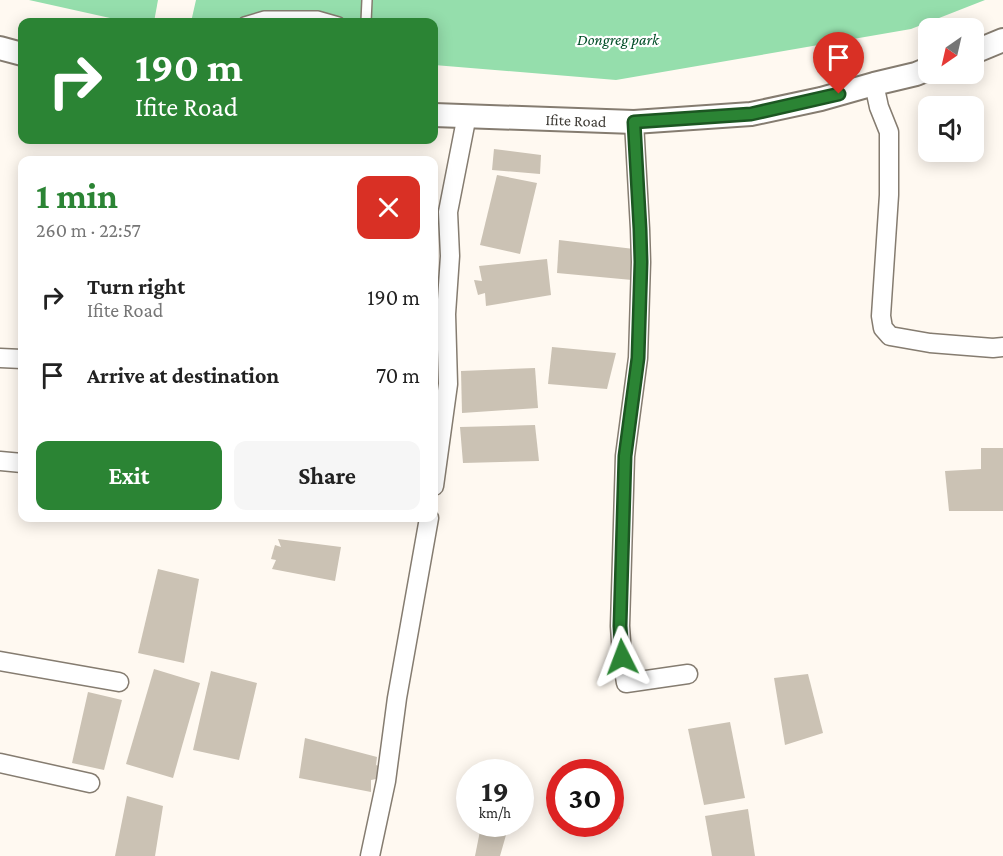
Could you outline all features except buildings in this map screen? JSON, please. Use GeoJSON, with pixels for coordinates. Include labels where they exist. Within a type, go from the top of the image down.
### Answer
{"type":"FeatureCollection","features":[{"type":"Feature","properties":{"kind":"street"},"geometry":{"type":"LineString","coordinates":[[984,48],[1003,40]]}},
{"type":"Feature","properties":{"kind":"street"},"geometry":{"type":"LineString","coordinates":[[0,48],[18,53]]}},
{"type":"Feature","properties":{"kind":"street","name":"Ifite Road"},"geometry":{"type":"LineString","coordinates":[[438,115],[634,122],[751,114],[821,99],[918,73]]}},
{"type":"Feature","properties":{"kind":"street"},"geometry":{"type":"LineString","coordinates":[[874,84],[879,108],[890,132],[890,195],[881,316],[883,328],[890,336],[930,343],[1003,347]]}},
{"type":"Feature","properties":{"kind":"street"},"geometry":{"type":"LineString","coordinates":[[438,457],[448,384],[446,314],[450,256],[448,212],[467,116]]}},
{"type":"Feature","properties":{"kind":"street"},"geometry":{"type":"LineString","coordinates":[[634,122],[641,262],[638,358],[625,456],[620,626],[622,657],[626,683],[688,674]]}},
{"type":"Feature","properties":{"kind":"street"},"geometry":{"type":"LineString","coordinates":[[0,358],[18,359]]}},
{"type":"Feature","properties":{"kind":"street"},"geometry":{"type":"LineString","coordinates":[[0,462],[18,463]]}},
{"type":"Feature","properties":{"kind":"street"},"geometry":{"type":"LineString","coordinates":[[370,856],[386,781],[397,698],[428,522]]}},
{"type":"Feature","properties":{"kind":"street"},"geometry":{"type":"LineString","coordinates":[[0,661],[119,682]]}},
{"type":"Feature","properties":{"kind":"street"},"geometry":{"type":"LineString","coordinates":[[0,764],[90,783]]}},
{"type":"Feature","properties":{"kind":"lane"},"geometry":{"type":"LineString","coordinates":[[366,18],[367,0]]}},
{"type":"Feature","properties":{"kind":"lane"},"geometry":{"type":"LineString","coordinates":[[257,18],[318,16],[325,18]]}},
{"type":"Feature","properties":{"kind":"green space"},"geometry":{"type":"Polygon","coordinates":[[[29,0],[158,0],[155,18],[110,18],[29,0]]]}},
{"type":"Feature","properties":{"kind":"green space","name":"Dongreg park"},"geometry":{"type":"Polygon","coordinates":[[[196,0],[985,0],[939,18],[918,18],[918,26],[911,29],[616,80],[438,65],[438,18],[192,18],[196,0]]]}},
{"type":"Feature","properties":{"kind":"route"},"geometry":{"type":"LineString","coordinates":[[622,657],[620,626],[625,456],[638,358],[641,262],[634,122],[751,114],[839,94]]}}]}
